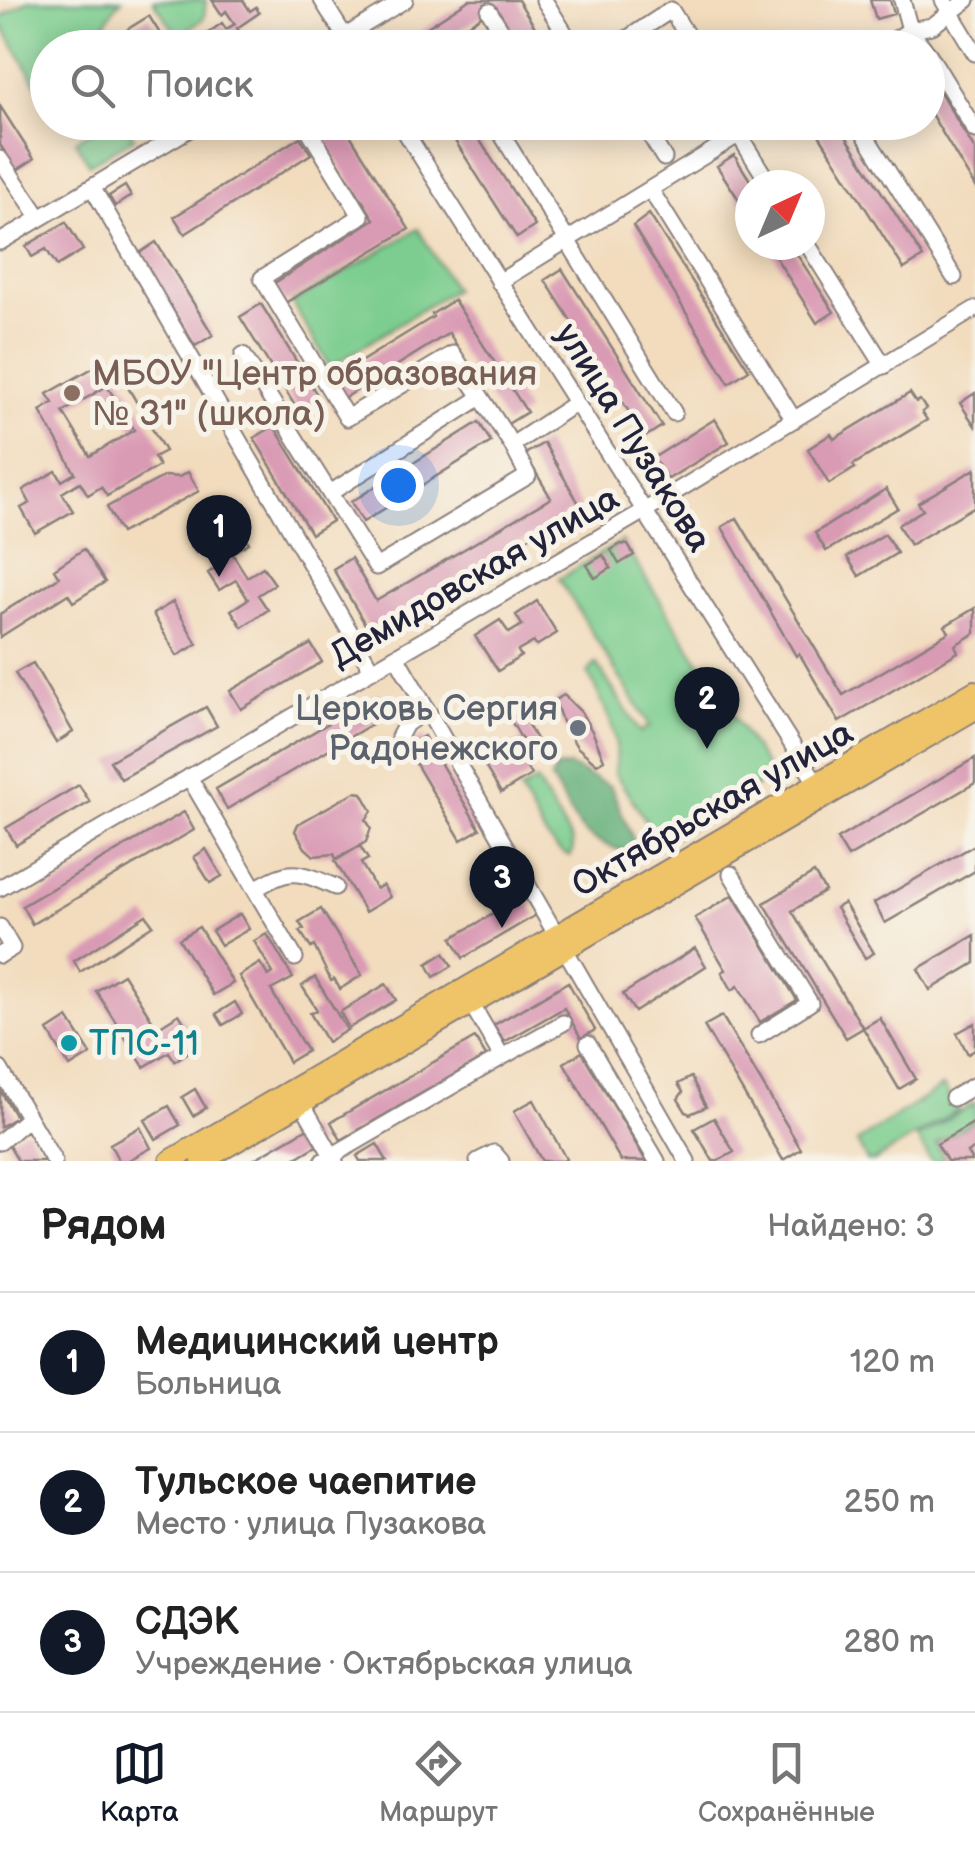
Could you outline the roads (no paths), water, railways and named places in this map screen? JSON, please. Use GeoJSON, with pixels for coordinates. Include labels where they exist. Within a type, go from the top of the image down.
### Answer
{"type":"FeatureCollection","features":[{"type":"Feature","properties":{"kind":"main road","name":"Октябрьская улица"},"geometry":{"type":"LineString","coordinates":[[170,1161],[562,943],[821,790],[975,690]]}},
{"type":"Feature","properties":{"kind":"main road","name":"Октябрьская улица"},"geometry":{"type":"LineString","coordinates":[[821,790],[975,709]]}},
{"type":"Feature","properties":{"kind":"main road","name":"Октябрьская улица"},"geometry":{"type":"LineString","coordinates":[[202,1161],[472,1005],[562,943]]}},
{"type":"Feature","properties":{"kind":"street"},"geometry":{"type":"LineString","coordinates":[[322,0],[341,30]]}},
{"type":"Feature","properties":{"kind":"street"},"geometry":{"type":"LineString","coordinates":[[365,30],[405,0]]}},
{"type":"Feature","properties":{"kind":"street"},"geometry":{"type":"LineString","coordinates":[[544,0],[563,30]]}},
{"type":"Feature","properties":{"kind":"street"},"geometry":{"type":"LineString","coordinates":[[902,0],[910,30],[932,26],[946,6],[967,0]]}},
{"type":"Feature","properties":{"kind":"street"},"geometry":{"type":"LineString","coordinates":[[946,6],[975,53]]}},
{"type":"Feature","properties":{"kind":"street"},"geometry":{"type":"LineString","coordinates":[[640,30],[671,10],[684,30]]}},
{"type":"Feature","properties":{"kind":"street"},"geometry":{"type":"LineString","coordinates":[[489,11],[501,30]]}},
{"type":"Feature","properties":{"kind":"street"},"geometry":{"type":"LineString","coordinates":[[945,81],[975,130]]}},
{"type":"Feature","properties":{"kind":"street"},"geometry":{"type":"LineString","coordinates":[[0,242],[170,140]]}},
{"type":"Feature","properties":{"kind":"street"},"geometry":{"type":"LineString","coordinates":[[243,355],[376,567],[528,476],[452,354],[347,418],[262,278],[361,216],[315,140]]}},
{"type":"Feature","properties":{"kind":"street","name":"улица Пузакова"},"geometry":{"type":"LineString","coordinates":[[410,140],[821,790]]}},
{"type":"Feature","properties":{"kind":"street"},"geometry":{"type":"LineString","coordinates":[[505,140],[674,413]]}},
{"type":"Feature","properties":{"kind":"street"},"geometry":{"type":"LineString","coordinates":[[653,140],[664,158]]}},
{"type":"Feature","properties":{"kind":"street"},"geometry":{"type":"LineString","coordinates":[[499,282],[728,140]]}},
{"type":"Feature","properties":{"kind":"street"},"geometry":{"type":"LineString","coordinates":[[752,140],[764,170]]}},
{"type":"Feature","properties":{"kind":"street"},"geometry":{"type":"LineString","coordinates":[[868,140],[954,276]]}},
{"type":"Feature","properties":{"kind":"street"},"geometry":{"type":"LineString","coordinates":[[0,158],[40,218]]}},
{"type":"Feature","properties":{"kind":"street"},"geometry":{"type":"LineString","coordinates":[[92,187],[372,670]]}},
{"type":"Feature","properties":{"kind":"street"},"geometry":{"type":"LineString","coordinates":[[650,189],[794,420]]}},
{"type":"Feature","properties":{"kind":"street"},"geometry":{"type":"LineString","coordinates":[[817,260],[884,366]]}},
{"type":"Feature","properties":{"kind":"street","name":"Демидовская улица"},"geometry":{"type":"LineString","coordinates":[[0,888],[644,511],[975,310]]}},
{"type":"Feature","properties":{"kind":"street"},"geometry":{"type":"LineString","coordinates":[[330,493],[481,397]]}},
{"type":"Feature","properties":{"kind":"street"},"geometry":{"type":"LineString","coordinates":[[512,445],[576,403]]}},
{"type":"Feature","properties":{"kind":"street"},"geometry":{"type":"LineString","coordinates":[[396,656],[687,1161]]}},
{"type":"Feature","properties":{"kind":"street"},"geometry":{"type":"LineString","coordinates":[[402,753],[399,737],[406,724],[426,710]]}},
{"type":"Feature","properties":{"kind":"street"},"geometry":{"type":"LineString","coordinates":[[189,778],[294,958]]}},
{"type":"Feature","properties":{"kind":"street"},"geometry":{"type":"LineString","coordinates":[[254,889],[284,872],[317,878],[336,887]]}},
{"type":"Feature","properties":{"kind":"street"},"geometry":{"type":"LineString","coordinates":[[731,874],[810,1003],[759,1035]]}},
{"type":"Feature","properties":{"kind":"street"},"geometry":{"type":"LineString","coordinates":[[0,927],[12,948],[0,956]]}},
{"type":"Feature","properties":{"kind":"street"},"geometry":{"type":"LineString","coordinates":[[472,1005],[502,1057]]}},
{"type":"Feature","properties":{"kind":"street"},"geometry":{"type":"LineString","coordinates":[[302,1103],[330,1159],[563,1023]]}},
{"type":"Feature","properties":{"kind":"street"},"geometry":{"type":"LineString","coordinates":[[588,1044],[657,1161]]}},
{"type":"Feature","properties":{"kind":"street"},"geometry":{"type":"LineString","coordinates":[[0,1069],[54,1161]]}},
{"type":"Feature","properties":{"kind":"street"},"geometry":{"type":"LineString","coordinates":[[953,1098],[975,1084]]}},
{"type":"Feature","properties":{"kind":"street"},"geometry":{"type":"LineString","coordinates":[[0,1142],[28,1118]]}},
{"type":"Feature","properties":{"kind":"street"},"geometry":{"type":"LineString","coordinates":[[478,1161],[494,1154],[501,1161]]}},
{"type":"Feature","properties":{"kind":"place","name":"МБОУ \"Центр образования № 31\" (школа)"},"geometry":{"type":"Point","coordinates":[72,393]}},
{"type":"Feature","properties":{"kind":"place","name":"Медицинский центр"},"geometry":{"type":"Point","coordinates":[219,577]}},
{"type":"Feature","properties":{"kind":"place","name":"Церковь Сергия Радонежского"},"geometry":{"type":"Point","coordinates":[578,728]}},
{"type":"Feature","properties":{"kind":"place","name":"Тульское чаепитие"},"geometry":{"type":"Point","coordinates":[707,749]}},
{"type":"Feature","properties":{"kind":"place","name":"СДЭК"},"geometry":{"type":"Point","coordinates":[502,928]}},
{"type":"Feature","properties":{"kind":"place","name":"ТПС-11"},"geometry":{"type":"Point","coordinates":[69,1043]}}]}
